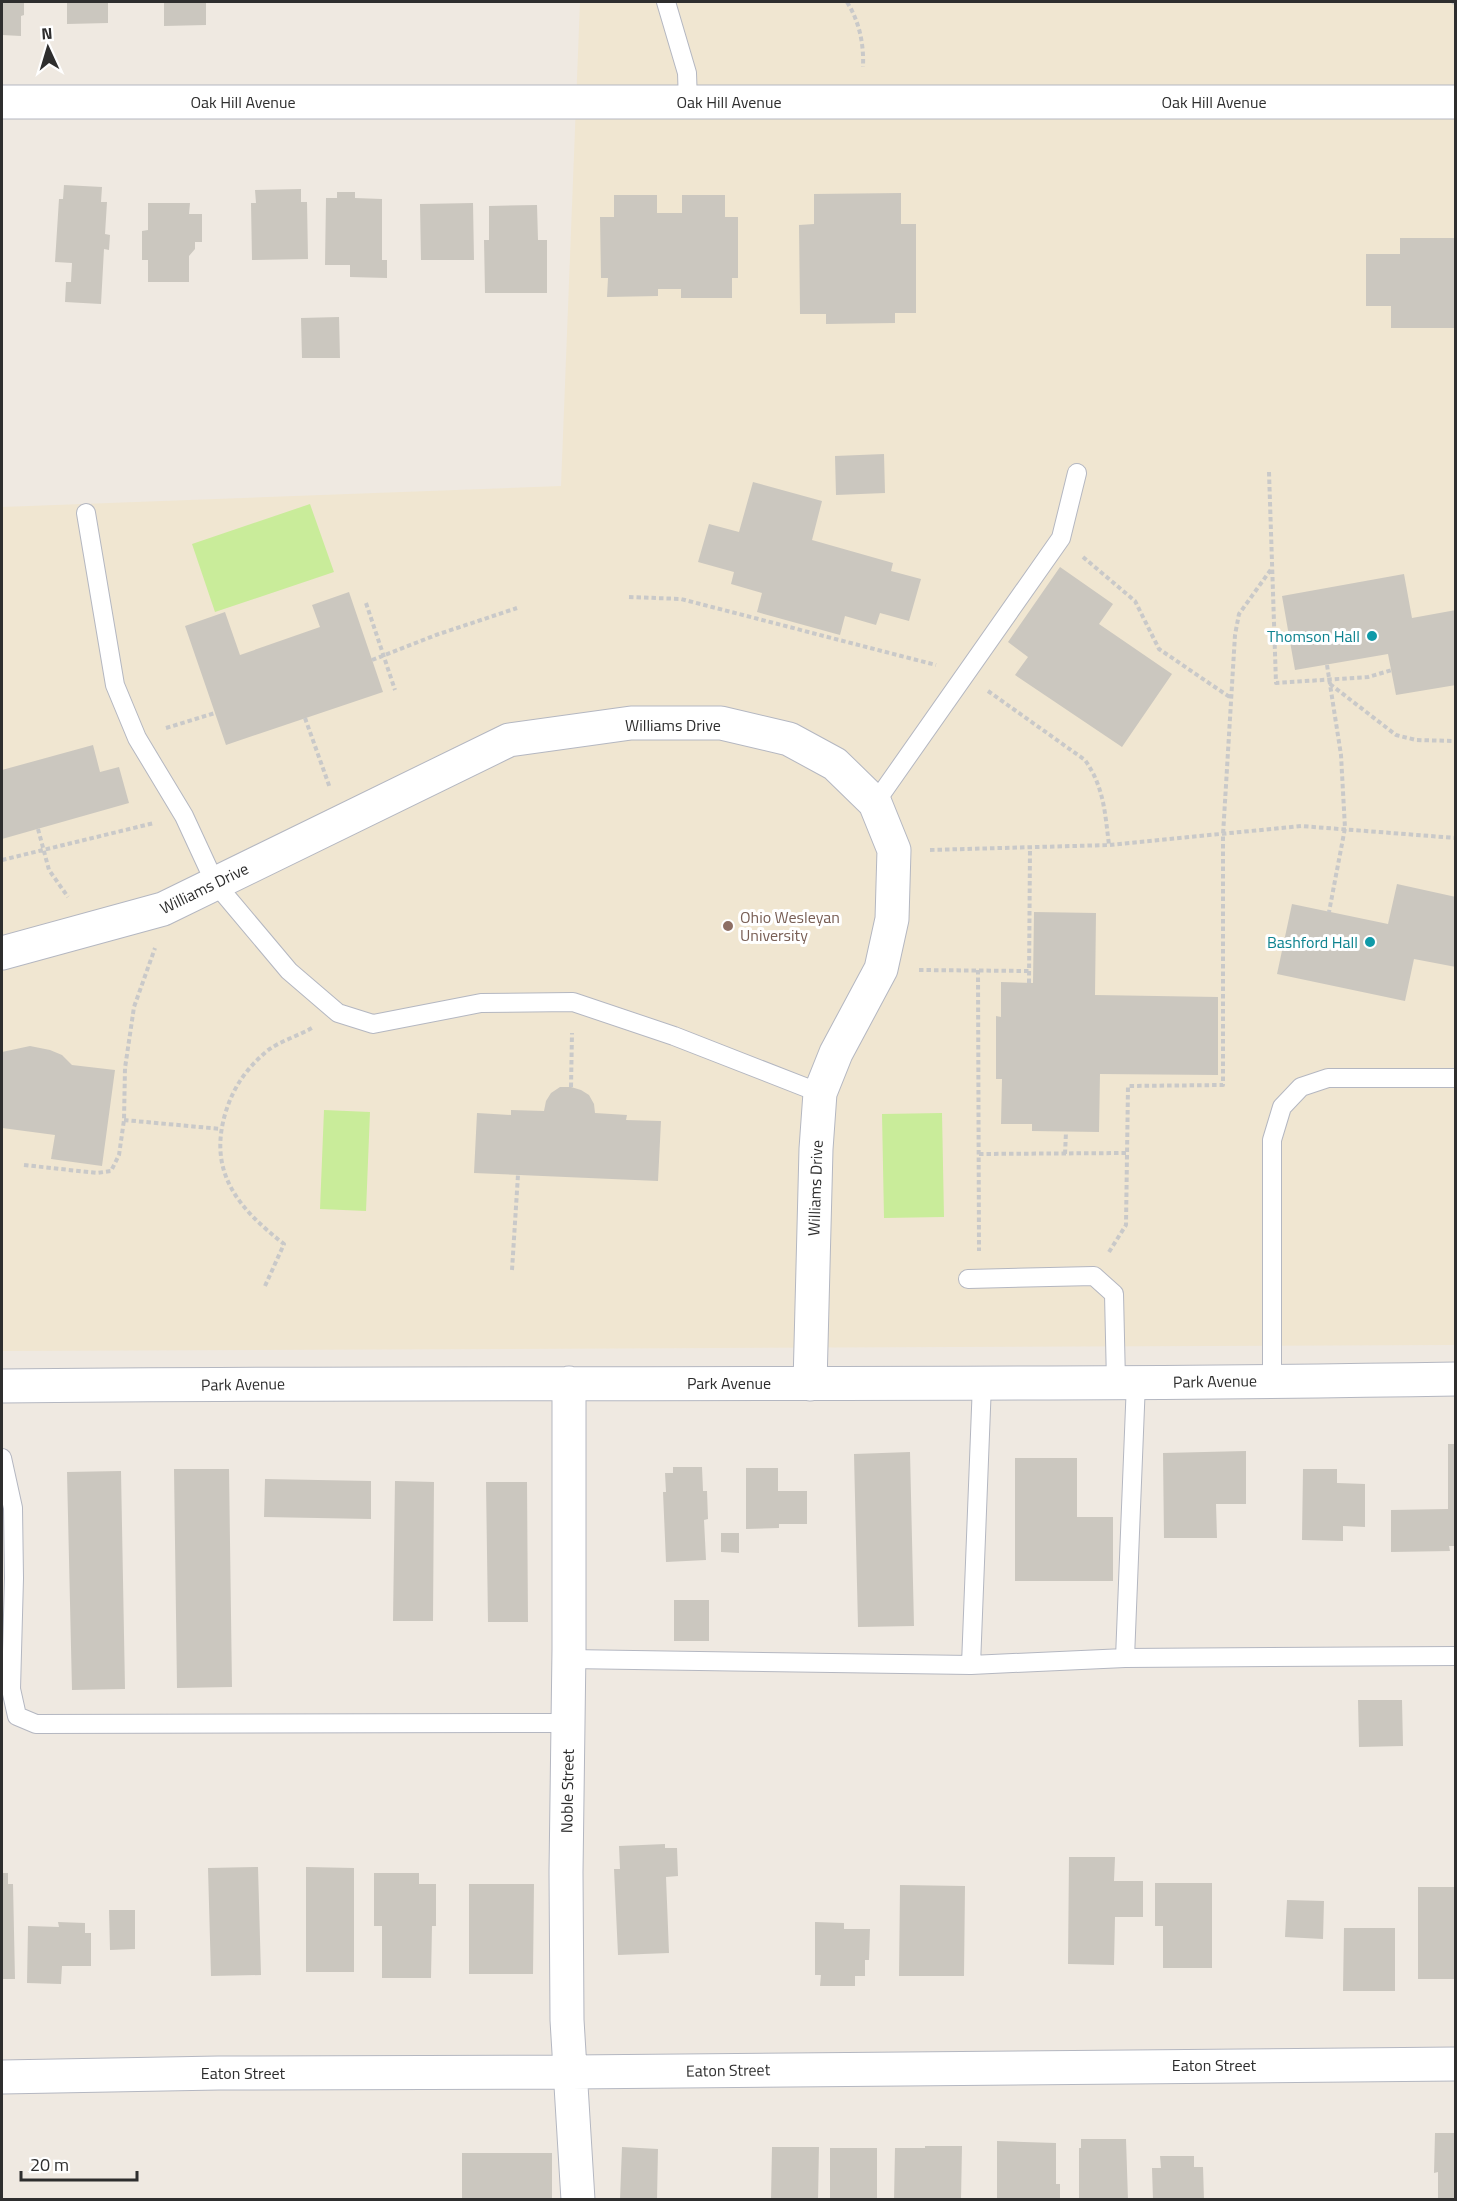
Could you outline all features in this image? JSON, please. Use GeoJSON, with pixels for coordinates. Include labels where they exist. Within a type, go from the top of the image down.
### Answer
{"type":"FeatureCollection","features":[{"type":"Feature","properties":{"kind":"street","name":"Oak Hill Avenue"},"geometry":{"type":"LineString","coordinates":[[2,102],[1455,102]]}},
{"type":"Feature","properties":{"kind":"street","name":"Williams Drive"},"geometry":{"type":"LineString","coordinates":[[2,954],[163,909],[509,740],[631,723],[721,723],[789,739],[835,764],[875,803],[894,850],[892,919],[881,969],[836,1053],[820,1093],[816,1149],[810,1384]]}},
{"type":"Feature","properties":{"kind":"street","name":"Park Avenue"},"geometry":{"type":"LineString","coordinates":[[2,1386],[373,1383],[810,1384],[1455,1379]]}},
{"type":"Feature","properties":{"kind":"street","name":"Noble Street"},"geometry":{"type":"LineString","coordinates":[[569,1383],[567,2020],[578,2199]]}},
{"type":"Feature","properties":{"kind":"street","name":"Eaton Street"},"geometry":{"type":"LineString","coordinates":[[2,2077],[219,2073],[1455,2064]]}},
{"type":"Feature","properties":{"kind":"lane"},"geometry":{"type":"LineString","coordinates":[[666,2],[687,73],[688,102]]}},
{"type":"Feature","properties":{"kind":"lane"},"geometry":{"type":"LineString","coordinates":[[875,803],[1061,538],[1077,473]]}},
{"type":"Feature","properties":{"kind":"lane"},"geometry":{"type":"LineString","coordinates":[[86,513],[115,685],[136,738],[184,816],[215,883],[289,971],[338,1013],[373,1024],[481,1003],[573,1002],[674,1036],[820,1093]]}},
{"type":"Feature","properties":{"kind":"lane"},"geometry":{"type":"LineString","coordinates":[[1272,1380],[1272,1140],[1282,1107],[1301,1087],[1328,1078],[1455,1078]]}},
{"type":"Feature","properties":{"kind":"lane"},"geometry":{"type":"LineString","coordinates":[[973,1279],[1094,1276],[1114,1294],[1126,1382],[1125,1658]]}},
{"type":"Feature","properties":{"kind":"lane"},"geometry":{"type":"LineString","coordinates":[[971,1665],[982,1383]]}},
{"type":"Feature","properties":{"kind":"lane"},"geometry":{"type":"LineString","coordinates":[[2,1458],[12,1508],[14,1578],[11,1689],[17,1716],[36,1724],[568,1723]]}},
{"type":"Feature","properties":{"kind":"lane"},"geometry":{"type":"LineString","coordinates":[[569,1659],[971,1665],[1125,1658],[1455,1656]]}},
{"type":"Feature","properties":{"kind":"path"},"geometry":{"type":"LineString","coordinates":[[847,2],[857,19],[863,56],[860,102]]}},
{"type":"Feature","properties":{"kind":"path"},"geometry":{"type":"LineString","coordinates":[[1269,472],[1276,683],[1368,677],[1392,670]]}},
{"type":"Feature","properties":{"kind":"path"},"geometry":{"type":"LineString","coordinates":[[1061,538],[1135,601],[1159,649],[1232,698]]}},
{"type":"Feature","properties":{"kind":"path"},"geometry":{"type":"LineString","coordinates":[[1094,1276],[1126,1225],[1128,1086],[1223,1085],[1223,835],[1235,635],[1239,614],[1272,568]]}},
{"type":"Feature","properties":{"kind":"path"},"geometry":{"type":"LineString","coordinates":[[629,597],[681,599],[933,664],[964,675],[1086,760],[1096,775],[1109,845]]}},
{"type":"Feature","properties":{"kind":"path"},"geometry":{"type":"LineString","coordinates":[[366,603],[395,690]]}},
{"type":"Feature","properties":{"kind":"path"},"geometry":{"type":"LineString","coordinates":[[372,660],[518,608]]}},
{"type":"Feature","properties":{"kind":"path"},"geometry":{"type":"LineString","coordinates":[[1327,665],[1341,755],[1345,828],[1329,912]]}},
{"type":"Feature","properties":{"kind":"path"},"geometry":{"type":"LineString","coordinates":[[1330,681],[1396,735],[1416,740],[1455,741]]}},
{"type":"Feature","properties":{"kind":"path"},"geometry":{"type":"LineString","coordinates":[[136,738],[215,713]]}},
{"type":"Feature","properties":{"kind":"path"},"geometry":{"type":"LineString","coordinates":[[305,718],[342,821]]}},
{"type":"Feature","properties":{"kind":"path"},"geometry":{"type":"LineString","coordinates":[[2,860],[184,816]]}},
{"type":"Feature","properties":{"kind":"path"},"geometry":{"type":"LineString","coordinates":[[894,850],[1109,845],[1301,826],[1455,838]]}},
{"type":"Feature","properties":{"kind":"path"},"geometry":{"type":"LineString","coordinates":[[38,829],[49,870],[70,898],[88,931]]}},
{"type":"Feature","properties":{"kind":"path"},"geometry":{"type":"LineString","coordinates":[[1029,983],[1030,847]]}},
{"type":"Feature","properties":{"kind":"path"},"geometry":{"type":"LineString","coordinates":[[24,1165],[97,1173],[111,1171],[119,1155],[124,1120],[124,1068],[134,1007],[156,945],[163,909]]}},
{"type":"Feature","properties":{"kind":"path"},"geometry":{"type":"LineString","coordinates":[[881,969],[1029,971]]}},
{"type":"Feature","properties":{"kind":"path"},"geometry":{"type":"LineString","coordinates":[[973,1279],[979,1154],[978,970]]}},
{"type":"Feature","properties":{"kind":"path"},"geometry":{"type":"LineString","coordinates":[[571,1087],[573,1002]]}},
{"type":"Feature","properties":{"kind":"path"},"geometry":{"type":"LineString","coordinates":[[265,1286],[284,1244],[259,1224],[239,1202],[225,1178],[219,1151],[221,1129],[231,1095],[244,1073],[270,1049],[338,1013]]}},
{"type":"Feature","properties":{"kind":"path"},"geometry":{"type":"LineString","coordinates":[[124,1120],[221,1129]]}},
{"type":"Feature","properties":{"kind":"path"},"geometry":{"type":"LineString","coordinates":[[1065,1154],[1066,1131]]}},
{"type":"Feature","properties":{"kind":"path"},"geometry":{"type":"LineString","coordinates":[[979,1154],[1127,1153]]}},
{"type":"Feature","properties":{"kind":"path"},"geometry":{"type":"LineString","coordinates":[[512,1270],[518,1175]]}},
{"type":"Feature","properties":{"kind":"shaded area","name":"Ohio Wesleyan University"},"geometry":{"type":"Polygon","coordinates":[[[580,2],[1455,2],[1455,1345],[2,1351],[2,507],[561,486],[580,2]]]}},
{"type":"Feature","properties":{"kind":"green space"},"geometry":{"type":"Polygon","coordinates":[[[310,504],[334,572],[215,612],[192,544],[310,504]]]}},
{"type":"Feature","properties":{"kind":"green space"},"geometry":{"type":"Polygon","coordinates":[[[324,1110],[370,1112],[366,1211],[320,1209],[324,1110]]]}},
{"type":"Feature","properties":{"kind":"green space"},"geometry":{"type":"Polygon","coordinates":[[[942,1113],[944,1217],[884,1218],[882,1114],[942,1113]]]}},
{"type":"Feature","properties":{"kind":"building"},"geometry":{"type":"Polygon","coordinates":[[[2,2],[24,2],[21,36],[2,35],[2,2]]]}},
{"type":"Feature","properties":{"kind":"building"},"geometry":{"type":"Polygon","coordinates":[[[67,2],[108,2],[108,23],[67,24],[67,2]]]}},
{"type":"Feature","properties":{"kind":"building"},"geometry":{"type":"Polygon","coordinates":[[[164,2],[206,2],[206,25],[164,26],[164,2]]]}},
{"type":"Feature","properties":{"kind":"building"},"geometry":{"type":"Polygon","coordinates":[[[64,185],[102,187],[101,202],[107,202],[105,234],[110,235],[109,250],[104,249],[101,304],[65,302],[66,282],[71,282],[72,263],[55,262],[59,199],[63,199],[64,185]]]}},
{"type":"Feature","properties":{"kind":"building"},"geometry":{"type":"Polygon","coordinates":[[[301,189],[301,202],[307,202],[308,259],[252,260],[251,203],[256,203],[255,190],[301,189]]]}},
{"type":"Feature","properties":{"kind":"building"},"geometry":{"type":"Polygon","coordinates":[[[337,192],[355,192],[355,198],[382,199],[382,260],[387,260],[387,278],[350,277],[350,265],[325,265],[326,198],[337,198],[337,192]]]}},
{"type":"Feature","properties":{"kind":"building"},"geometry":{"type":"Polygon","coordinates":[[[901,193],[901,224],[916,224],[916,313],[895,313],[895,323],[826,324],[826,314],[800,314],[799,225],[814,224],[814,194],[901,193]]]}},
{"type":"Feature","properties":{"kind":"building"},"geometry":{"type":"Polygon","coordinates":[[[614,195],[657,195],[657,213],[682,213],[682,195],[725,195],[725,217],[738,217],[738,278],[732,278],[732,298],[681,298],[681,289],[658,289],[658,296],[607,297],[608,278],[601,278],[600,217],[614,217],[614,195]]]}},
{"type":"Feature","properties":{"kind":"building"},"geometry":{"type":"Polygon","coordinates":[[[148,203],[190,203],[189,214],[202,214],[202,242],[195,242],[195,249],[189,256],[189,282],[148,282],[148,260],[142,260],[142,231],[148,230],[148,203]]]}},
{"type":"Feature","properties":{"kind":"building"},"geometry":{"type":"Polygon","coordinates":[[[473,203],[474,260],[421,260],[420,204],[473,203]]]}},
{"type":"Feature","properties":{"kind":"building"},"geometry":{"type":"Polygon","coordinates":[[[537,205],[538,240],[547,240],[547,293],[485,293],[484,240],[489,240],[489,206],[537,205]]]}},
{"type":"Feature","properties":{"kind":"building"},"geometry":{"type":"Polygon","coordinates":[[[1400,238],[1456,238],[1456,328],[1391,328],[1391,306],[1366,306],[1366,254],[1400,254],[1400,238]]]}},
{"type":"Feature","properties":{"kind":"building"},"geometry":{"type":"Polygon","coordinates":[[[339,317],[340,358],[302,358],[301,318],[339,317]]]}},
{"type":"Feature","properties":{"kind":"building"},"geometry":{"type":"Polygon","coordinates":[[[884,454],[885,493],[836,495],[835,456],[884,454]]]}},
{"type":"Feature","properties":{"kind":"building"},"geometry":{"type":"Polygon","coordinates":[[[753,482],[822,501],[812,540],[893,563],[891,571],[921,579],[909,621],[880,613],[876,625],[845,616],[840,635],[757,612],[762,593],[731,584],[734,572],[698,562],[709,524],[739,532],[753,482]]]}},
{"type":"Feature","properties":{"kind":"building"},"geometry":{"type":"Polygon","coordinates":[[[1060,567],[1113,604],[1099,624],[1172,674],[1122,747],[1015,675],[1028,657],[1008,642],[1060,567]]]}},
{"type":"Feature","properties":{"kind":"building","name":"Thomson Hall"},"geometry":{"type":"Polygon","coordinates":[[[1404,574],[1412,618],[1456,610],[1456,685],[1396,695],[1388,654],[1295,670],[1282,596],[1404,574]]]}},
{"type":"Feature","properties":{"kind":"building"},"geometry":{"type":"Polygon","coordinates":[[[349,592],[383,692],[226,745],[185,626],[225,612],[240,655],[320,627],[312,605],[349,592]]]}},
{"type":"Feature","properties":{"kind":"building"},"geometry":{"type":"Polygon","coordinates":[[[93,745],[100,772],[119,767],[129,803],[2,839],[2,770],[93,745]]]}},
{"type":"Feature","properties":{"kind":"building","name":"Bashford Hall"},"geometry":{"type":"Polygon","coordinates":[[[1397,884],[1456,897],[1456,967],[1414,959],[1405,1001],[1277,974],[1292,904],[1388,924],[1397,884]]]}},
{"type":"Feature","properties":{"kind":"building"},"geometry":{"type":"Polygon","coordinates":[[[1034,912],[1096,913],[1095,995],[1218,997],[1218,1075],[1100,1074],[1099,1132],[1032,1131],[1032,1124],[1001,1124],[1002,1079],[996,1079],[996,1016],[1001,1017],[1001,982],[1033,983],[1034,912]]]}},
{"type":"Feature","properties":{"kind":"building"},"geometry":{"type":"Polygon","coordinates":[[[30,1046],[62,1055],[72,1065],[115,1070],[102,1166],[51,1159],[55,1135],[2,1128],[2,1052],[30,1046]]]}},
{"type":"Feature","properties":{"kind":"building"},"geometry":{"type":"Polygon","coordinates":[[[560,1087],[571,1087],[589,1095],[594,1104],[595,1113],[627,1115],[626,1120],[661,1121],[658,1181],[474,1173],[477,1113],[511,1115],[511,1110],[544,1111],[551,1093],[560,1087]]]}},
{"type":"Feature","properties":{"kind":"building"},"geometry":{"type":"Polygon","coordinates":[[[1448,1444],[1456,1444],[1456,1546],[1449,1546],[1450,1551],[1391,1552],[1391,1510],[1448,1509],[1448,1444]]]}},
{"type":"Feature","properties":{"kind":"building"},"geometry":{"type":"Polygon","coordinates":[[[1246,1451],[1246,1504],[1216,1504],[1217,1538],[1164,1538],[1163,1453],[1246,1451]]]}},
{"type":"Feature","properties":{"kind":"building"},"geometry":{"type":"Polygon","coordinates":[[[910,1452],[914,1626],[858,1627],[854,1454],[910,1452]]]}},
{"type":"Feature","properties":{"kind":"building"},"geometry":{"type":"Polygon","coordinates":[[[1015,1458],[1077,1458],[1077,1517],[1113,1517],[1113,1581],[1015,1581],[1015,1458]]]}},
{"type":"Feature","properties":{"kind":"building"},"geometry":{"type":"Polygon","coordinates":[[[673,1467],[702,1467],[703,1491],[707,1491],[708,1519],[704,1520],[706,1560],[666,1562],[663,1492],[666,1492],[665,1473],[673,1473],[673,1467]]]}},
{"type":"Feature","properties":{"kind":"building"},"geometry":{"type":"Polygon","coordinates":[[[746,1468],[778,1468],[778,1491],[807,1491],[807,1524],[779,1524],[779,1528],[746,1529],[746,1468]]]}},
{"type":"Feature","properties":{"kind":"building"},"geometry":{"type":"Polygon","coordinates":[[[174,1469],[229,1469],[232,1687],[177,1688],[174,1469]]]}},
{"type":"Feature","properties":{"kind":"building"},"geometry":{"type":"Polygon","coordinates":[[[1303,1469],[1337,1469],[1337,1483],[1365,1484],[1365,1527],[1343,1526],[1343,1541],[1302,1540],[1303,1469]]]}},
{"type":"Feature","properties":{"kind":"building"},"geometry":{"type":"Polygon","coordinates":[[[121,1471],[125,1689],[72,1690],[67,1472],[121,1471]]]}},
{"type":"Feature","properties":{"kind":"building"},"geometry":{"type":"Polygon","coordinates":[[[265,1479],[371,1481],[371,1519],[264,1517],[265,1479]]]}},
{"type":"Feature","properties":{"kind":"building"},"geometry":{"type":"Polygon","coordinates":[[[395,1481],[434,1482],[433,1621],[393,1621],[395,1481]]]}},
{"type":"Feature","properties":{"kind":"building"},"geometry":{"type":"Polygon","coordinates":[[[486,1482],[527,1482],[528,1622],[488,1622],[486,1482]]]}},
{"type":"Feature","properties":{"kind":"building"},"geometry":{"type":"Polygon","coordinates":[[[721,1533],[739,1533],[739,1553],[721,1552],[721,1533]]]}},
{"type":"Feature","properties":{"kind":"building"},"geometry":{"type":"Polygon","coordinates":[[[674,1600],[709,1600],[709,1641],[674,1641],[674,1600]]]}},
{"type":"Feature","properties":{"kind":"building"},"geometry":{"type":"Polygon","coordinates":[[[1358,1700],[1402,1700],[1403,1746],[1359,1747],[1358,1700]]]}},
{"type":"Feature","properties":{"kind":"building"},"geometry":{"type":"Polygon","coordinates":[[[665,1844],[665,1848],[677,1848],[678,1876],[666,1877],[669,1953],[618,1955],[614,1869],[620,1869],[619,1846],[665,1844]]]}},
{"type":"Feature","properties":{"kind":"building"},"geometry":{"type":"Polygon","coordinates":[[[1069,1857],[1115,1857],[1114,1881],[1143,1881],[1143,1917],[1115,1917],[1114,1965],[1068,1964],[1069,1857]]]}},
{"type":"Feature","properties":{"kind":"building"},"geometry":{"type":"Polygon","coordinates":[[[258,1867],[261,1975],[211,1976],[208,1868],[258,1867]]]}},
{"type":"Feature","properties":{"kind":"building"},"geometry":{"type":"Polygon","coordinates":[[[306,1867],[354,1868],[354,1972],[306,1972],[306,1867]]]}},
{"type":"Feature","properties":{"kind":"building"},"geometry":{"type":"Polygon","coordinates":[[[2,1873],[8,1873],[8,1884],[13,1884],[15,1979],[2,1979],[2,1873]]]}},
{"type":"Feature","properties":{"kind":"building"},"geometry":{"type":"Polygon","coordinates":[[[374,1873],[419,1873],[419,1884],[436,1884],[436,1926],[432,1926],[431,1978],[382,1978],[382,1926],[374,1926],[374,1873]]]}},
{"type":"Feature","properties":{"kind":"building"},"geometry":{"type":"Polygon","coordinates":[[[1155,1883],[1212,1883],[1212,1968],[1163,1968],[1163,1926],[1155,1926],[1155,1883]]]}},
{"type":"Feature","properties":{"kind":"building"},"geometry":{"type":"Polygon","coordinates":[[[469,1884],[534,1884],[533,1974],[469,1974],[469,1884]]]}},
{"type":"Feature","properties":{"kind":"building"},"geometry":{"type":"Polygon","coordinates":[[[900,1885],[965,1886],[964,1976],[899,1976],[900,1885]]]}},
{"type":"Feature","properties":{"kind":"building"},"geometry":{"type":"Polygon","coordinates":[[[1418,1887],[1456,1887],[1456,1979],[1418,1979],[1418,1887]]]}},
{"type":"Feature","properties":{"kind":"building"},"geometry":{"type":"Polygon","coordinates":[[[1287,1900],[1324,1901],[1323,1939],[1285,1937],[1287,1900]]]}},
{"type":"Feature","properties":{"kind":"building"},"geometry":{"type":"Polygon","coordinates":[[[109,1910],[135,1910],[135,1949],[110,1950],[109,1910]]]}},
{"type":"Feature","properties":{"kind":"building"},"geometry":{"type":"Polygon","coordinates":[[[58,1922],[85,1923],[85,1933],[91,1933],[91,1966],[62,1966],[61,1984],[27,1983],[28,1926],[59,1927],[58,1922]]]}},
{"type":"Feature","properties":{"kind":"building"},"geometry":{"type":"Polygon","coordinates":[[[815,1922],[844,1923],[844,1929],[870,1929],[869,1960],[865,1960],[865,1976],[855,1976],[855,1986],[820,1986],[821,1975],[815,1975],[815,1922]]]}},
{"type":"Feature","properties":{"kind":"building"},"geometry":{"type":"Polygon","coordinates":[[[1344,1928],[1395,1928],[1395,1991],[1343,1991],[1344,1928]]]}},
{"type":"Feature","properties":{"kind":"building"},"geometry":{"type":"Polygon","coordinates":[[[1435,2133],[1456,2133],[1456,2200],[1438,2200],[1438,2172],[1434,2173],[1435,2133]]]}},
{"type":"Feature","properties":{"kind":"building"},"geometry":{"type":"Polygon","coordinates":[[[1081,2139],[1126,2139],[1128,2200],[1079,2200],[1081,2139]]]}},
{"type":"Feature","properties":{"kind":"building"},"geometry":{"type":"Polygon","coordinates":[[[997,2141],[1056,2143],[1056,2184],[1060,2184],[1060,2200],[997,2200],[997,2141]]]}},
{"type":"Feature","properties":{"kind":"building"},"geometry":{"type":"Polygon","coordinates":[[[925,2146],[962,2146],[961,2200],[894,2200],[895,2148],[925,2148],[925,2146]]]}},
{"type":"Feature","properties":{"kind":"building"},"geometry":{"type":"Polygon","coordinates":[[[622,2147],[658,2149],[657,2200],[620,2200],[622,2147]]]}},
{"type":"Feature","properties":{"kind":"building"},"geometry":{"type":"Polygon","coordinates":[[[772,2147],[819,2147],[818,2200],[771,2200],[772,2147]]]}},
{"type":"Feature","properties":{"kind":"building"},"geometry":{"type":"Polygon","coordinates":[[[830,2148],[877,2148],[877,2200],[830,2200],[830,2148]]]}},
{"type":"Feature","properties":{"kind":"building"},"geometry":{"type":"Polygon","coordinates":[[[462,2153],[552,2153],[552,2200],[462,2200],[462,2153]]]}},
{"type":"Feature","properties":{"kind":"building"},"geometry":{"type":"Polygon","coordinates":[[[1160,2156],[1194,2156],[1194,2167],[1203,2167],[1204,2200],[1153,2200],[1152,2168],[1161,2168],[1160,2156]]]}},
{"type":"Feature","properties":{"kind":"place","name":"Thomson Hall"},"geometry":{"type":"Point","coordinates":[1372,636]}},
{"type":"Feature","properties":{"kind":"place","name":"Ohio Wesleyan University"},"geometry":{"type":"Point","coordinates":[728,926]}},
{"type":"Feature","properties":{"kind":"place","name":"Bashford Hall"},"geometry":{"type":"Point","coordinates":[1370,942]}}]}
